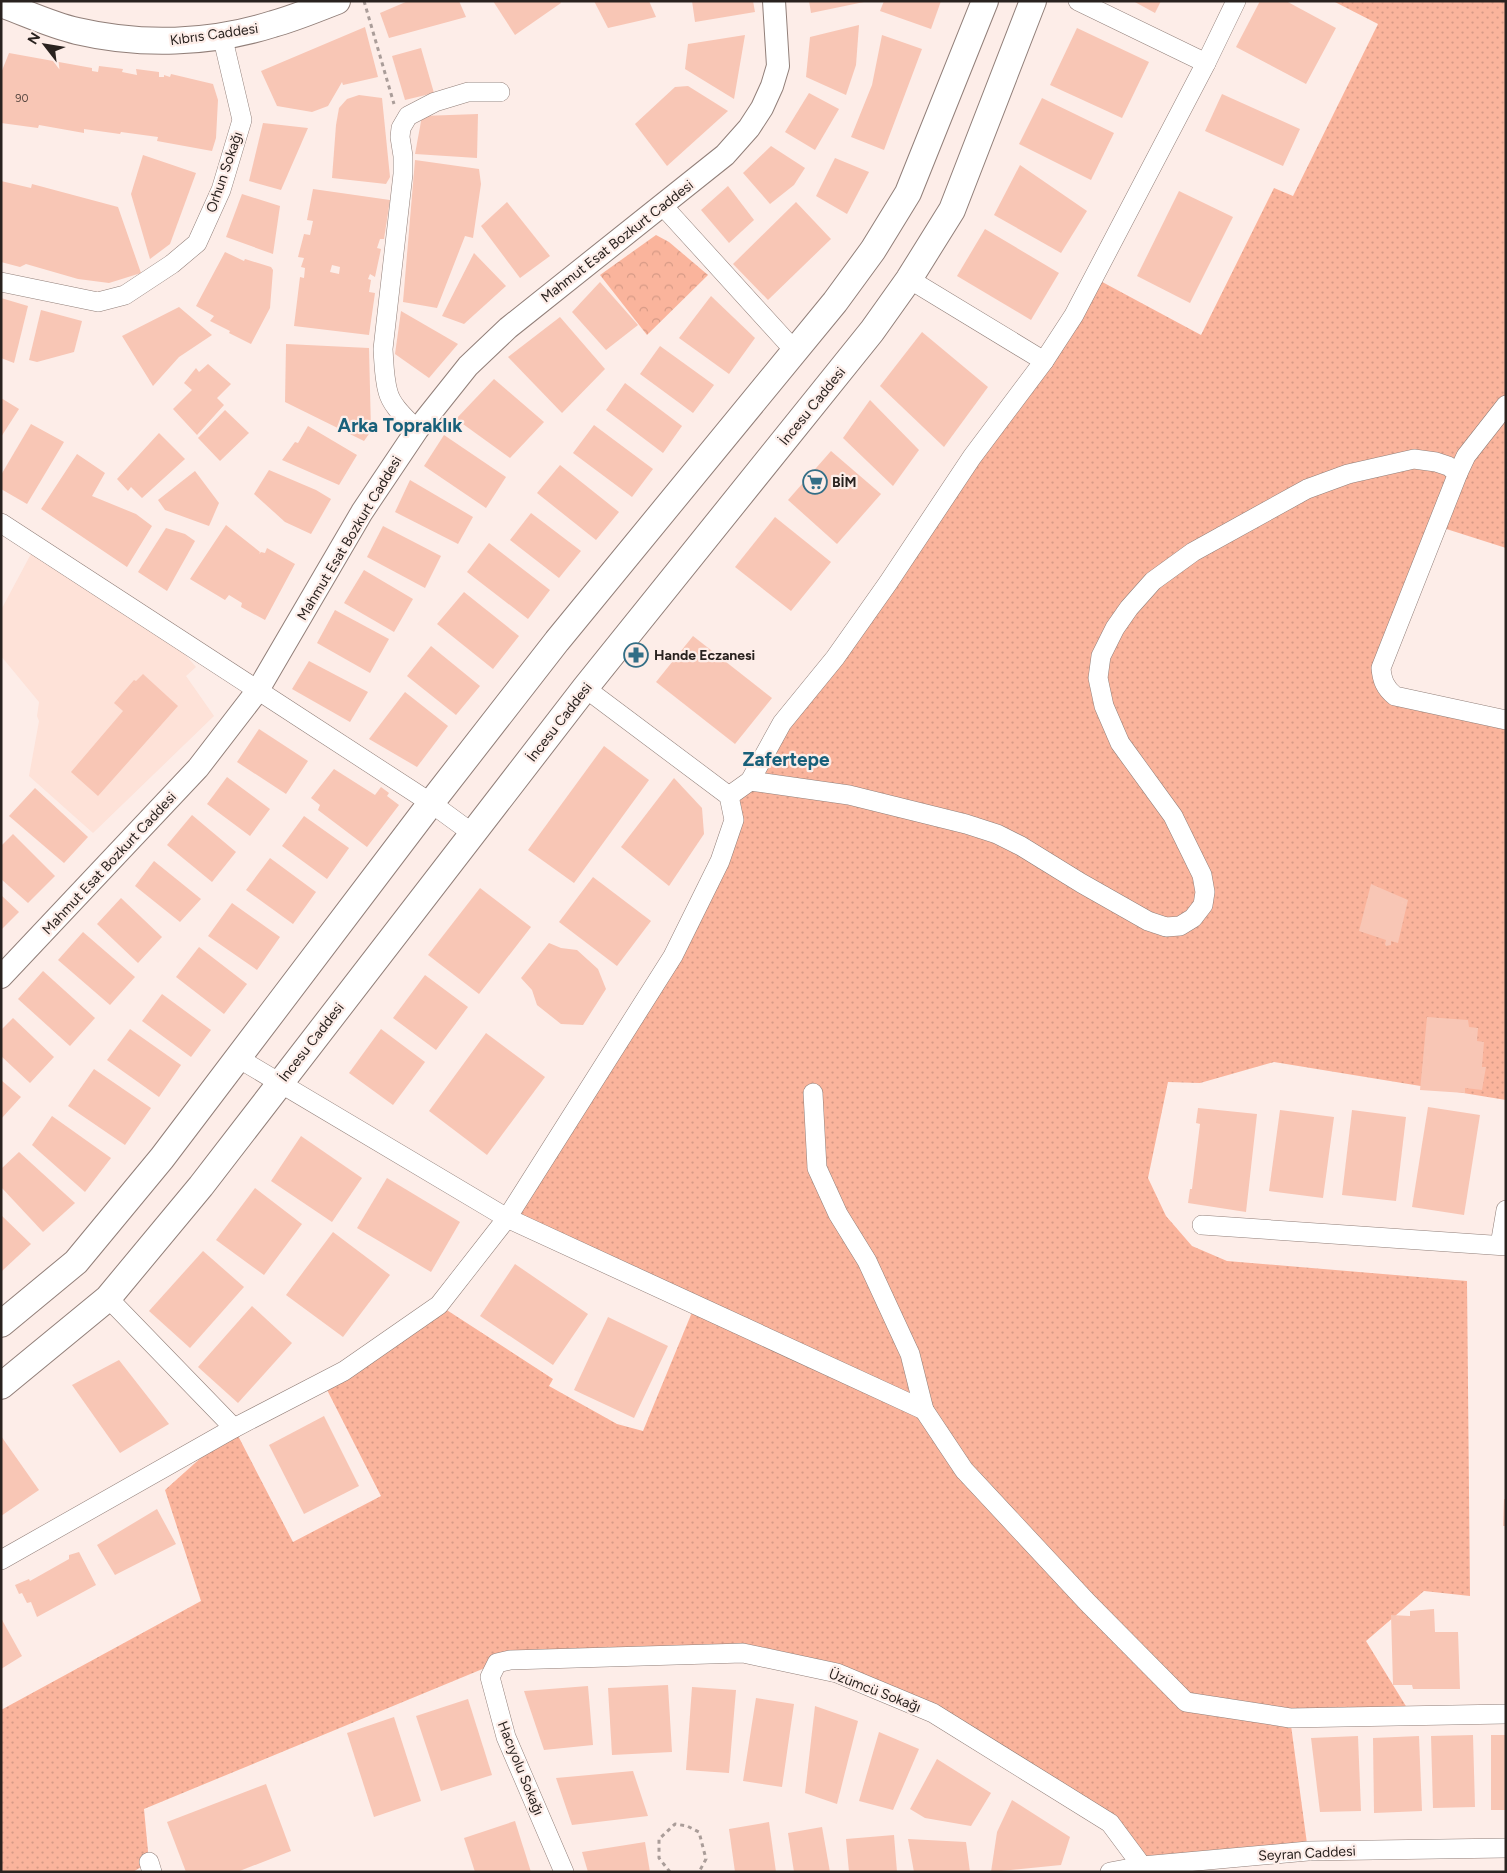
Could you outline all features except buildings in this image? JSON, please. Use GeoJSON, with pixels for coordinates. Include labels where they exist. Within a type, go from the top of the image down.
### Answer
{"type":"FeatureCollection","features":[{"type":"Feature","properties":{"kind":"main road","name":"Kıbrıs Caddesi"},"geometry":{"type":"LineString","coordinates":[[1,4],[75,31],[136,41],[180,41],[272,25],[338,1]]}},
{"type":"Feature","properties":{"kind":"main road"},"geometry":{"type":"LineString","coordinates":[[1,1324],[76,1262],[162,1158],[431,803],[557,641],[834,302],[873,250],[908,193],[985,1]]}},
{"type":"Feature","properties":{"kind":"main road","name":"İncesu Caddesi"},"geometry":{"type":"LineString","coordinates":[[1,1386],[108,1298],[201,1186],[585,688],[872,331],[909,279],[952,210],[1033,1]]}},
{"type":"Feature","properties":{"kind":"street","name":"Mahmut Esat Bozkurt Caddesi"},"geometry":{"type":"LineString","coordinates":[[1,978],[198,768],[258,690],[362,512],[417,430],[468,366],[508,328],[725,155],[749,128],[762,108],[772,86],[778,66],[774,1]]}},
{"type":"Feature","properties":{"kind":"street"},"geometry":{"type":"LineString","coordinates":[[1078,1],[1206,64]]}},
{"type":"Feature","properties":{"kind":"street"},"geometry":{"type":"LineString","coordinates":[[729,796],[750,781],[782,723],[835,658],[888,583],[972,457],[1044,361],[1074,315],[1206,64],[1236,1]]}},
{"type":"Feature","properties":{"kind":"street","name":"Orhun Sokağı"},"geometry":{"type":"LineString","coordinates":[[1,282],[98,302],[125,295],[172,264],[196,243],[221,190],[242,120],[222,35]]}},
{"type":"Feature","properties":{"kind":"street"},"geometry":{"type":"LineString","coordinates":[[417,430],[397,408],[388,394],[384,370],[383,349],[403,174],[401,128],[408,116],[435,102],[468,92],[500,92]]}},
{"type":"Feature","properties":{"kind":"street"},"geometry":{"type":"LineString","coordinates":[[663,206],[794,350]]}},
{"type":"Feature","properties":{"kind":"street"},"geometry":{"type":"LineString","coordinates":[[909,279],[1044,361]]}},
{"type":"Feature","properties":{"kind":"street"},"geometry":{"type":"LineString","coordinates":[[1506,405],[1499,425],[1466,456],[1381,668],[1382,678],[1387,689],[1394,696],[1506,720]]}},
{"type":"Feature","properties":{"kind":"street"},"geometry":{"type":"LineString","coordinates":[[750,781],[848,795],[966,824],[1021,846],[1148,921],[1166,927],[1180,926],[1193,918],[1203,905],[1205,892],[1202,875],[1173,816],[1120,743],[1104,706],[1098,678],[1101,656],[1115,628],[1129,608],[1153,581],[1193,552],[1307,489],[1348,474],[1414,459],[1436,462],[1448,466],[1458,473]]}},
{"type":"Feature","properties":{"kind":"street"},"geometry":{"type":"LineString","coordinates":[[1,523],[431,803],[472,833]]}},
{"type":"Feature","properties":{"kind":"street"},"geometry":{"type":"LineString","coordinates":[[1,1560],[234,1428],[344,1371],[439,1306],[507,1218],[673,956],[720,861],[734,820],[729,796],[585,688]]}},
{"type":"Feature","properties":{"kind":"street"},"geometry":{"type":"LineString","coordinates":[[238,1058],[507,1218],[924,1410]]}},
{"type":"Feature","properties":{"kind":"street"},"geometry":{"type":"LineString","coordinates":[[813,1092],[817,1168],[838,1214],[867,1262],[910,1354],[924,1410],[964,1470],[1087,1602],[1186,1702],[1290,1718],[1506,1714]]}},
{"type":"Feature","properties":{"kind":"street"},"geometry":{"type":"LineString","coordinates":[[1202,1225],[1503,1245],[1506,1210]]}},
{"type":"Feature","properties":{"kind":"street"},"geometry":{"type":"LineString","coordinates":[[108,1298],[234,1428]]}},
{"type":"Feature","properties":{"kind":"street","name":"Üzümcü Sokağı"},"geometry":{"type":"LineString","coordinates":[[497,1663],[510,1660],[743,1653],[837,1673],[934,1713],[1110,1823],[1142,1866]]}},
{"type":"Feature","properties":{"kind":"street","name":"Hacıyolu Sokağı"},"geometry":{"type":"LineString","coordinates":[[497,1663],[490,1677],[506,1737],[564,1872]]}},
{"type":"Feature","properties":{"kind":"street","name":"Seyran Caddesi"},"geometry":{"type":"LineString","coordinates":[[1110,1872],[1142,1866],[1230,1865],[1308,1851],[1506,1848]]}},
{"type":"Feature","properties":{"kind":"path"},"geometry":{"type":"LineString","coordinates":[[364,1],[401,128]]}},
{"type":"Feature","properties":{"kind":"path"},"geometry":{"type":"LineString","coordinates":[[670,1872],[659,1858],[659,1839],[675,1824],[688,1826],[699,1832],[706,1859],[699,1872]]}},
{"type":"Feature","properties":{"kind":"shaded area"},"geometry":{"type":"Polygon","coordinates":[[[32,552],[183,652],[196,667],[186,676],[214,716],[93,833],[29,776],[39,721],[37,716],[39,702],[1,656],[1,610],[32,552]]]}},
{"type":"Feature","properties":{"kind":"green space"},"geometry":{"type":"Polygon","coordinates":[[[1333,1],[1506,1],[1506,548],[1437,526],[1381,668],[1387,689],[1506,720],[1506,1100],[1274,1062],[1200,1083],[1168,1082],[1148,1178],[1166,1216],[1192,1246],[1227,1261],[1467,1281],[1470,1596],[1424,1591],[1366,1641],[1412,1716],[1290,1718],[1308,1851],[1142,1866],[1110,1823],[933,1713],[743,1653],[497,1663],[144,1809],[149,1862],[133,1872],[1,1872],[1,1710],[201,1601],[165,1490],[234,1428],[293,1542],[381,1496],[323,1382],[439,1305],[553,1379],[549,1386],[617,1424],[643,1431],[695,1305],[507,1218],[720,861],[729,796],[1093,277],[1201,335],[1274,188],[1293,196],[1378,24],[1333,1]]]}},
{"type":"Feature","properties":{"kind":"green space"},"geometry":{"type":"Polygon","coordinates":[[[656,235],[669,242],[708,275],[647,335],[600,275],[656,235]]]}},
{"type":"Feature","properties":{"kind":"place","name":"BİM"},"geometry":{"type":"Point","coordinates":[815,482]}},
{"type":"Feature","properties":{"kind":"place","name":"Hande Eczanesi"},"geometry":{"type":"Point","coordinates":[636,655]}},
{"type":"Feature","properties":{"kind":"district","name":"Arka Topraklık"},"geometry":{"type":"Point","coordinates":[400,425]}},
{"type":"Feature","properties":{"kind":"district","name":"Zafertepe"},"geometry":{"type":"Point","coordinates":[786,759]}}]}
